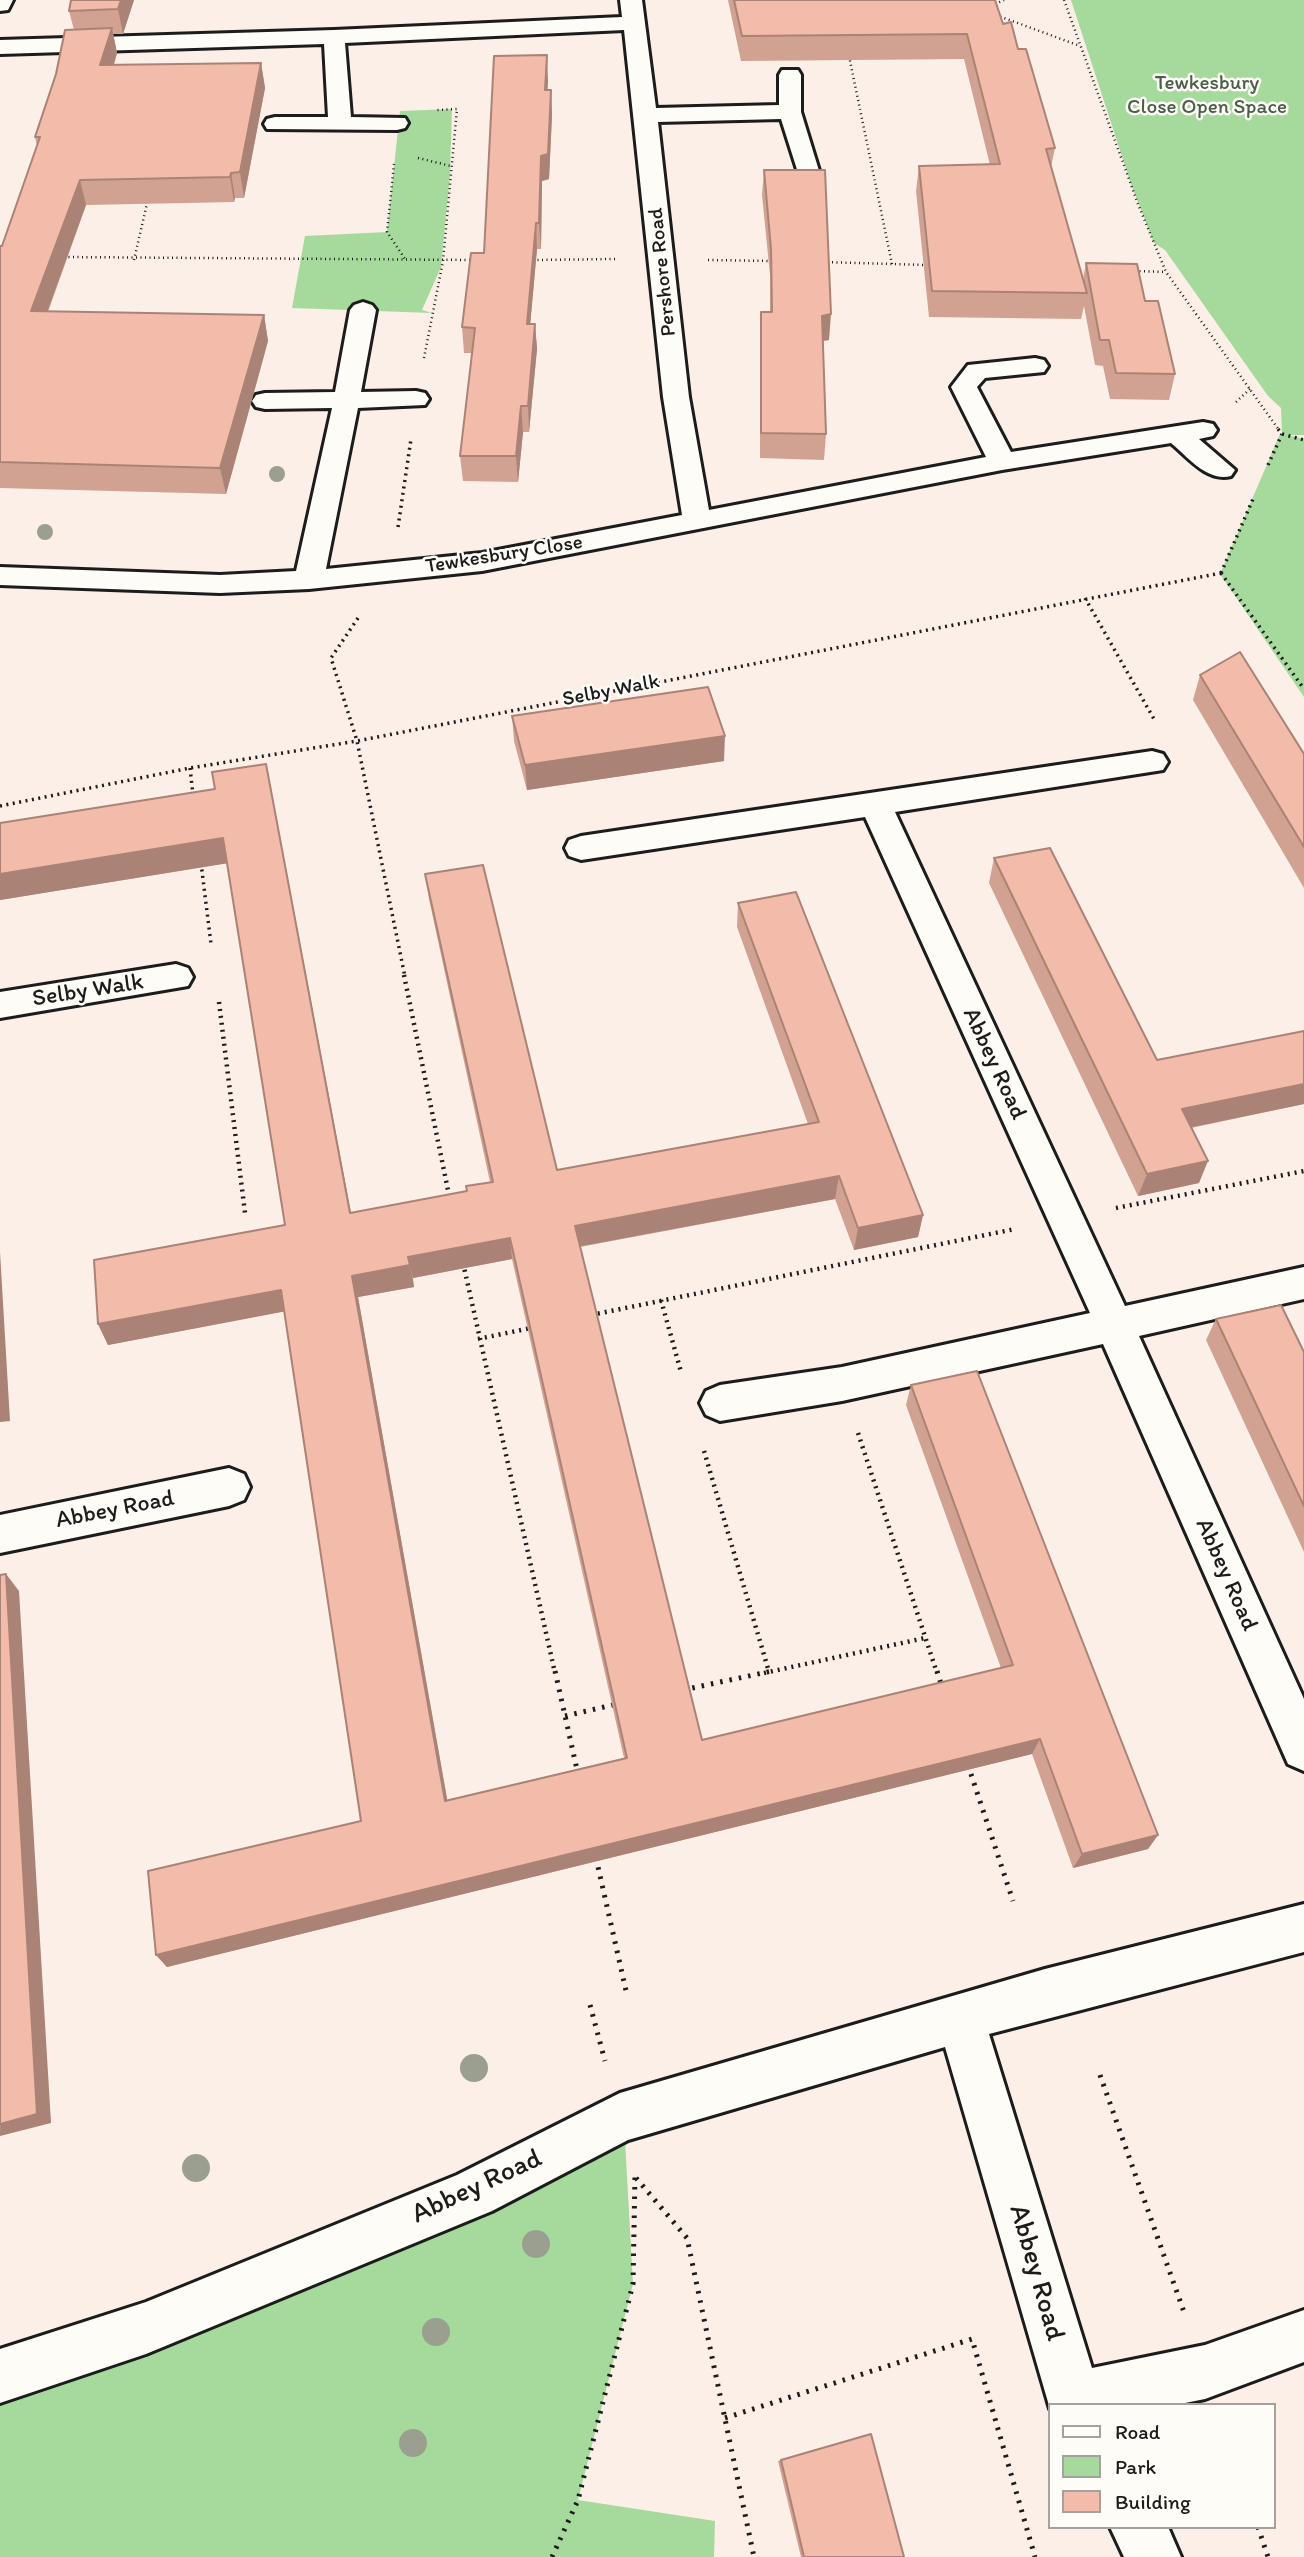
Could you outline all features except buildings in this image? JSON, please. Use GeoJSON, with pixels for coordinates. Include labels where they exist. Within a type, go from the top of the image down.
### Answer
{"type":"FeatureCollection","features":[{"type":"Feature","properties":{"kind":"street"},"geometry":{"type":"LineString","coordinates":[[0,5],[2,0]]}},
{"type":"Feature","properties":{"kind":"street","name":"Pershore Road"},"geometry":{"type":"LineString","coordinates":[[0,47],[334,37],[633,11],[676,397],[698,520]]}},
{"type":"Feature","properties":{"kind":"street"},"geometry":{"type":"LineString","coordinates":[[334,37],[340,123]]}},
{"type":"Feature","properties":{"kind":"street"},"geometry":{"type":"LineString","coordinates":[[790,75],[790,112],[808,174]]}},
{"type":"Feature","properties":{"kind":"street"},"geometry":{"type":"LineString","coordinates":[[646,115],[790,112]]}},
{"type":"Feature","properties":{"kind":"street"},"geometry":{"type":"LineString","coordinates":[[275,124],[397,123]]}},
{"type":"Feature","properties":{"kind":"street"},"geometry":{"type":"LineString","coordinates":[[309,580],[329,473],[349,398],[363,310]]}},
{"type":"Feature","properties":{"kind":"street"},"geometry":{"type":"LineString","coordinates":[[1002,462],[964,387],[977,371],[1035,366]]}},
{"type":"Feature","properties":{"kind":"street"},"geometry":{"type":"LineString","coordinates":[[265,401],[349,398],[416,400]]}},
{"type":"Feature","properties":{"kind":"street","name":"Tewkesbury Close"},"geometry":{"type":"LineString","coordinates":[[0,576],[220,584],[309,580],[482,562],[1002,462],[1189,431],[1221,470]]}},
{"type":"Feature","properties":{"kind":"street"},"geometry":{"type":"LineString","coordinates":[[582,848],[1153,762]]}},
{"type":"Feature","properties":{"kind":"street","name":"Abbey Road"},"geometry":{"type":"LineString","coordinates":[[875,803],[1114,1324],[1304,1749]]}},
{"type":"Feature","properties":{"kind":"street","name":"Selby Walk"},"geometry":{"type":"LineString","coordinates":[[0,1005],[176,977]]}},
{"type":"Feature","properties":{"kind":"street"},"geometry":{"type":"LineString","coordinates":[[720,1403],[842,1384],[1304,1283]]}},
{"type":"Feature","properties":{"kind":"street","name":"Abbey Road"},"geometry":{"type":"LineString","coordinates":[[0,1534],[229,1487]]}},
{"type":"Feature","properties":{"kind":"street","name":"Abbey Road"},"geometry":{"type":"LineString","coordinates":[[0,2376],[146,2328],[474,2193],[621,2118],[961,2020],[1045,1993],[1304,1928]]}},
{"type":"Feature","properties":{"kind":"street","name":"Abbey Road"},"geometry":{"type":"LineString","coordinates":[[961,2020],[1074,2402]]}},
{"type":"Feature","properties":{"kind":"street"},"geometry":{"type":"LineString","coordinates":[[1074,2402],[1205,2372],[1304,2336]]}},
{"type":"Feature","properties":{"kind":"street"},"geometry":{"type":"LineString","coordinates":[[1139,2529],[1153,2557]]}},
{"type":"Feature","properties":{"kind":"path"},"geometry":{"type":"LineString","coordinates":[[983,10],[1004,0]]}},
{"type":"Feature","properties":{"kind":"path"},"geometry":{"type":"LineString","coordinates":[[1064,0],[1138,204],[1166,272],[1282,434],[1304,440]]}},
{"type":"Feature","properties":{"kind":"path"},"geometry":{"type":"LineString","coordinates":[[995,15],[1080,46]]}},
{"type":"Feature","properties":{"kind":"path"},"geometry":{"type":"LineString","coordinates":[[847,48],[892,264]]}},
{"type":"Feature","properties":{"kind":"path"},"geometry":{"type":"LineString","coordinates":[[405,259],[387,232],[400,111],[457,109],[443,261],[416,400],[396,546],[406,571],[367,606],[331,658],[357,741],[451,1203]]}},
{"type":"Feature","properties":{"kind":"path"},"geometry":{"type":"LineString","coordinates":[[396,153],[451,166]]}},
{"type":"Feature","properties":{"kind":"path"},"geometry":{"type":"LineString","coordinates":[[134,260],[149,197]]}},
{"type":"Feature","properties":{"kind":"path"},"geometry":{"type":"LineString","coordinates":[[54,257],[134,260],[484,260]]}},
{"type":"Feature","properties":{"kind":"path"},"geometry":{"type":"LineString","coordinates":[[524,260],[661,258],[773,261]]}},
{"type":"Feature","properties":{"kind":"path"},"geometry":{"type":"LineString","coordinates":[[813,262],[934,265]]}},
{"type":"Feature","properties":{"kind":"path"},"geometry":{"type":"LineString","coordinates":[[1125,271],[1166,272]]}},
{"type":"Feature","properties":{"kind":"path","name":"Selby Walk"},"geometry":{"type":"LineString","coordinates":[[0,806],[190,768],[357,741],[1221,573],[1304,689]]}},
{"type":"Feature","properties":{"kind":"path"},"geometry":{"type":"LineString","coordinates":[[1085,598],[1156,722]]}},
{"type":"Feature","properties":{"kind":"path"},"geometry":{"type":"LineString","coordinates":[[582,1317],[1304,1171]]}},
{"type":"Feature","properties":{"kind":"path"},"geometry":{"type":"LineString","coordinates":[[462,1257],[478,1339],[579,1782]]}},
{"type":"Feature","properties":{"kind":"path"},"geometry":{"type":"LineString","coordinates":[[661,1300],[684,1380]]}},
{"type":"Feature","properties":{"kind":"path"},"geometry":{"type":"LineString","coordinates":[[478,1339],[543,1325]]}},
{"type":"Feature","properties":{"kind":"path"},"geometry":{"type":"LineString","coordinates":[[842,1384],[943,1690]]}},
{"type":"Feature","properties":{"kind":"path"},"geometry":{"type":"LineString","coordinates":[[703,1446],[769,1672]]}},
{"type":"Feature","properties":{"kind":"path"},"geometry":{"type":"LineString","coordinates":[[673,1692],[925,1638]]}},
{"type":"Feature","properties":{"kind":"path"},"geometry":{"type":"LineString","coordinates":[[565,1716],[619,1704]]}},
{"type":"Feature","properties":{"kind":"path"},"geometry":{"type":"LineString","coordinates":[[965,1756],[1013,1901]]}},
{"type":"Feature","properties":{"kind":"path"},"geometry":{"type":"LineString","coordinates":[[594,1849],[627,1995]]}},
{"type":"Feature","properties":{"kind":"path"},"geometry":{"type":"LineString","coordinates":[[1100,2075],[1205,2372]]}},
{"type":"Feature","properties":{"kind":"path"},"geometry":{"type":"LineString","coordinates":[[552,2557],[578,2500],[633,2284],[636,2178],[632,2165]]}},
{"type":"Feature","properties":{"kind":"path"},"geometry":{"type":"LineString","coordinates":[[636,2178],[687,2238],[754,2557]]}},
{"type":"Feature","properties":{"kind":"path"},"geometry":{"type":"LineString","coordinates":[[725,2418],[972,2339],[1035,2557]]}},
{"type":"Feature","properties":{"kind":"path"},"geometry":{"type":"LineString","coordinates":[[1259,2529],[1268,2557]]}},
{"type":"Feature","properties":{"kind":"green space","name":"Tewkesbury Close Open Space"},"geometry":{"type":"Polygon","coordinates":[[[1071,0],[1304,0],[1304,435],[1287,435],[1304,439],[1304,697],[1220,574],[1282,434],[1281,408],[1268,396],[1165,250],[1154,243],[1131,184],[1071,0]]]}},
{"type":"Feature","properties":{"kind":"green space"},"geometry":{"type":"Polygon","coordinates":[[[452,109],[450,175],[441,267],[422,310],[432,313],[292,308],[305,236],[387,232],[400,111],[452,109]]]}},
{"type":"Feature","properties":{"kind":"green space"},"geometry":{"type":"Polygon","coordinates":[[[625,2140],[633,2284],[578,2500],[715,2521],[714,2557],[0,2557],[0,2375],[625,2140]]]}}]}
